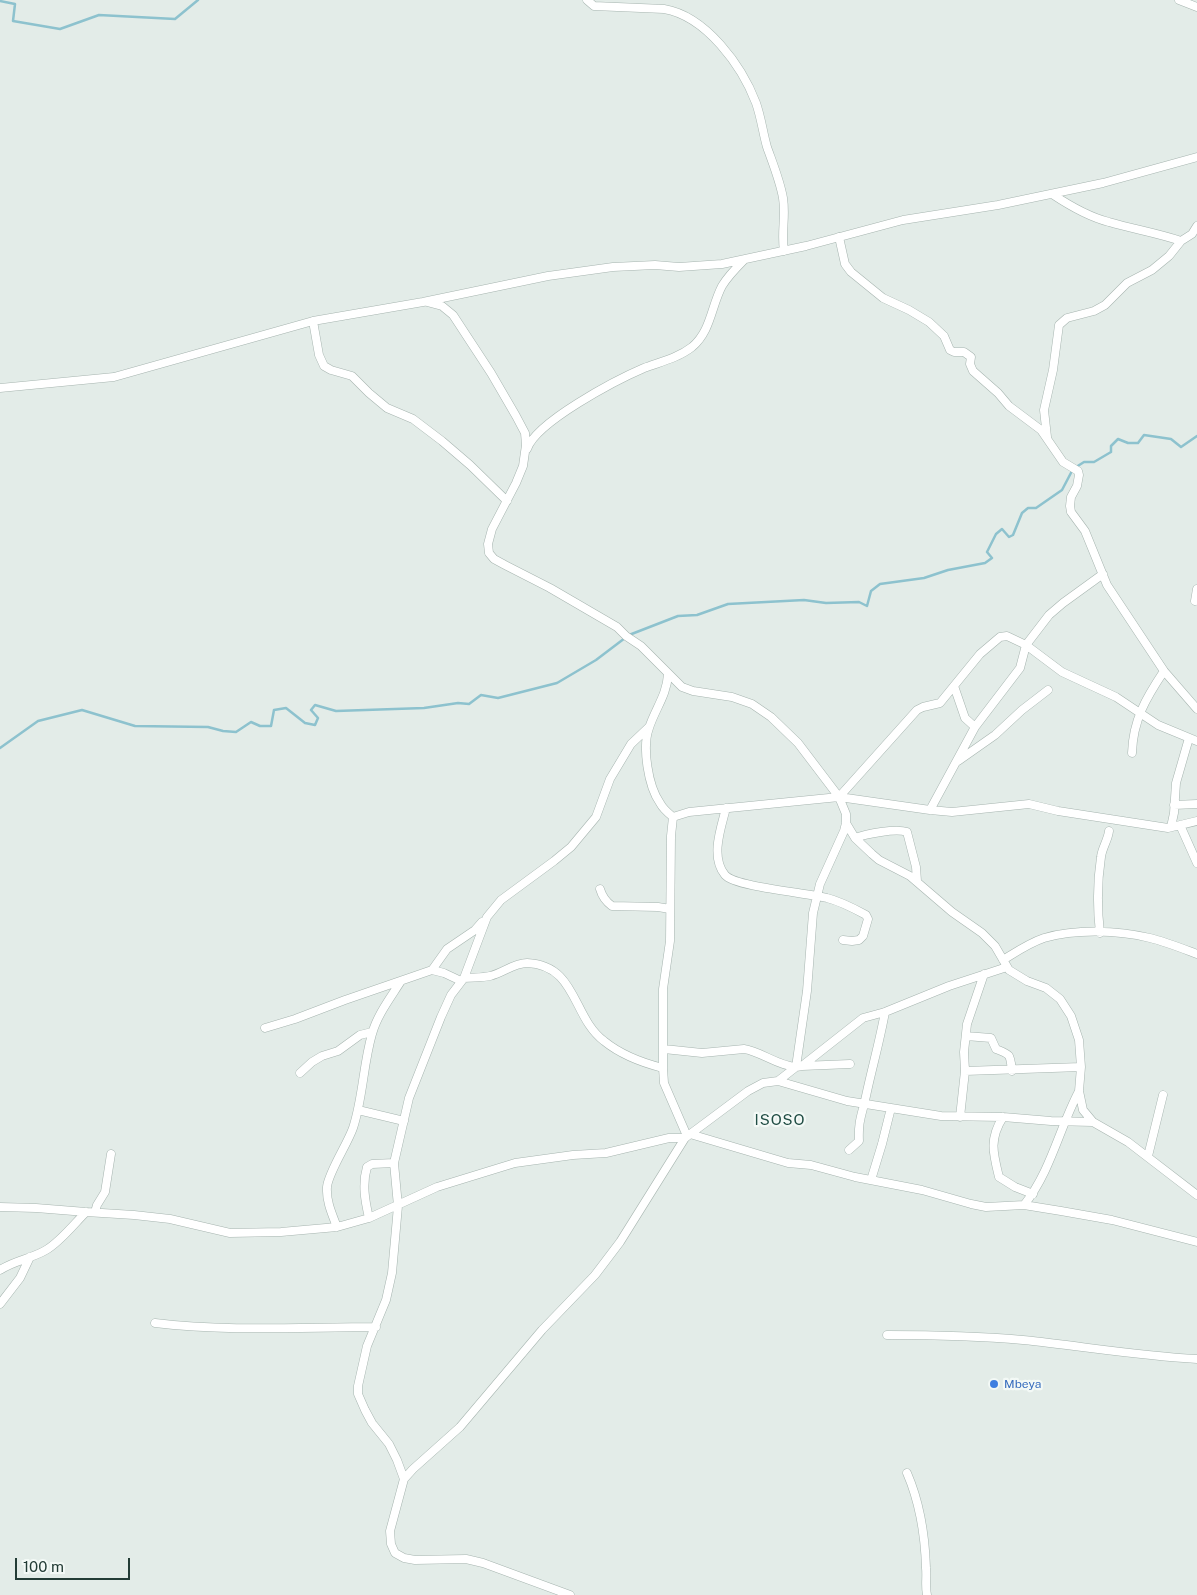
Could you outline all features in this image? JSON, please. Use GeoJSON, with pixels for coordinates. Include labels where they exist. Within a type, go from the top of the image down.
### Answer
{"type":"FeatureCollection","features":[{"type":"Feature","properties":{"kind":"street"},"geometry":{"type":"LineString","coordinates":[[587,0],[594,6],[664,9],[686,15],[710,35],[734,62],[757,106],[765,140],[782,192],[784,251]]}},
{"type":"Feature","properties":{"kind":"street"},"geometry":{"type":"LineString","coordinates":[[1179,0],[1197,7]]}},
{"type":"Feature","properties":{"kind":"street"},"geometry":{"type":"LineString","coordinates":[[0,388],[114,376],[314,321],[599,268],[646,265],[701,266],[744,260],[903,220],[1052,194],[1103,183],[1197,157]]}},
{"type":"Feature","properties":{"kind":"street"},"geometry":{"type":"LineString","coordinates":[[1052,194],[1072,207],[1107,222],[1158,233],[1182,241]]}},
{"type":"Feature","properties":{"kind":"street"},"geometry":{"type":"LineString","coordinates":[[1047,438],[1044,410],[1053,370],[1058,325],[1068,318],[1094,311],[1105,305],[1127,283],[1152,270],[1169,256],[1182,241],[1192,234],[1197,226]]}},
{"type":"Feature","properties":{"kind":"street"},"geometry":{"type":"LineString","coordinates":[[839,237],[845,264],[851,272],[883,298],[930,322],[944,336],[950,350],[964,352],[969,355],[973,371],[998,393],[1009,406],[1036,426],[1047,438],[1063,462],[1078,472],[1077,486],[1071,497],[1070,506],[1085,532],[1107,584],[1164,670],[1197,709]]}},
{"type":"Feature","properties":{"kind":"street"},"geometry":{"type":"LineString","coordinates":[[744,260],[727,279],[706,331],[696,343],[682,353],[637,372],[576,405],[530,441],[516,483],[492,529],[488,544],[494,559],[550,588],[617,627],[641,646],[682,687],[692,691],[732,697],[752,704],[771,717],[798,743],[839,797],[846,814],[846,823],[820,884],[813,913],[799,1067]]}},
{"type":"Feature","properties":{"kind":"street"},"geometry":{"type":"LineString","coordinates":[[423,302],[442,306],[449,310],[491,372],[525,433],[525,456]]}},
{"type":"Feature","properties":{"kind":"street"},"geometry":{"type":"LineString","coordinates":[[314,321],[319,355],[324,366],[352,376],[387,408],[416,422],[459,454],[507,500]]}},
{"type":"Feature","properties":{"kind":"street"},"geometry":{"type":"LineString","coordinates":[[930,810],[975,727],[1020,668],[1026,645],[1049,615],[1103,574]]}},
{"type":"Feature","properties":{"kind":"street"},"geometry":{"type":"LineString","coordinates":[[1195,601],[1197,589]]}},
{"type":"Feature","properties":{"kind":"street"},"geometry":{"type":"LineString","coordinates":[[839,797],[917,710],[940,703],[980,654],[1000,637],[1007,636],[1026,645],[1062,672],[1116,697],[1158,725],[1193,739],[1176,783],[1174,813],[1170,827]]}},
{"type":"Feature","properties":{"kind":"street"},"geometry":{"type":"LineString","coordinates":[[1132,753],[1133,736],[1144,702],[1164,670]]}},
{"type":"Feature","properties":{"kind":"street"},"geometry":{"type":"LineString","coordinates":[[668,674],[667,686],[649,727],[646,755],[651,782],[658,802],[673,817]]}},
{"type":"Feature","properties":{"kind":"street"},"geometry":{"type":"LineString","coordinates":[[954,686],[965,718],[975,727]]}},
{"type":"Feature","properties":{"kind":"street"},"geometry":{"type":"LineString","coordinates":[[955,764],[974,748],[995,735],[1022,710],[1048,690]]}},
{"type":"Feature","properties":{"kind":"street"},"geometry":{"type":"LineString","coordinates":[[432,970],[447,949],[475,930],[501,900],[549,866],[571,846],[596,817],[610,779],[632,744],[649,727]]}},
{"type":"Feature","properties":{"kind":"street"},"geometry":{"type":"LineString","coordinates":[[673,817],[689,812],[839,797],[952,812],[1029,804],[1058,811],[1170,827],[1197,821]]}},
{"type":"Feature","properties":{"kind":"street"},"geometry":{"type":"LineString","coordinates":[[1174,805],[1197,804]]}},
{"type":"Feature","properties":{"kind":"street"},"geometry":{"type":"LineString","coordinates":[[726,808],[719,836],[718,860],[726,876],[736,881],[827,898],[866,915],[868,919],[859,940],[843,940]]}},
{"type":"Feature","properties":{"kind":"street"},"geometry":{"type":"LineString","coordinates":[[673,817],[669,958],[664,988],[663,1068],[664,1083],[688,1136]]}},
{"type":"Feature","properties":{"kind":"street"},"geometry":{"type":"LineString","coordinates":[[846,823],[855,838],[879,860],[917,881],[952,912],[982,933],[995,946],[1007,967],[1016,975],[1055,993],[1066,1007],[1079,1040],[1081,1068],[1078,1091],[1048,1166],[1033,1194],[1024,1205]]}},
{"type":"Feature","properties":{"kind":"street"},"geometry":{"type":"LineString","coordinates":[[1180,825],[1197,863]]}},
{"type":"Feature","properties":{"kind":"street"},"geometry":{"type":"LineString","coordinates":[[855,838],[900,830],[907,832],[916,867],[917,881]]}},
{"type":"Feature","properties":{"kind":"street"},"geometry":{"type":"LineString","coordinates":[[1100,933],[1097,896],[1102,852],[1108,839],[1109,831]]}},
{"type":"Feature","properties":{"kind":"street"},"geometry":{"type":"LineString","coordinates":[[600,889],[606,902],[612,906],[670,909]]}},
{"type":"Feature","properties":{"kind":"street"},"geometry":{"type":"LineString","coordinates":[[404,1479],[389,1444],[364,1410],[358,1394],[361,1368],[367,1346],[386,1300],[392,1273],[398,1206],[394,1163],[409,1098],[441,1017],[462,979],[486,917]]}},
{"type":"Feature","properties":{"kind":"street"},"geometry":{"type":"LineString","coordinates":[[1003,960],[1028,944],[1044,938],[1072,933],[1135,935],[1151,938],[1197,954]]}},
{"type":"Feature","properties":{"kind":"street"},"geometry":{"type":"LineString","coordinates":[[265,1028],[432,970],[462,979],[491,976],[524,963],[548,968],[558,974],[566,983],[592,1029],[603,1041],[639,1060],[663,1068]]}},
{"type":"Feature","properties":{"kind":"street"},"geometry":{"type":"LineString","coordinates":[[778,1081],[863,1018],[885,1012],[1007,967]]}},
{"type":"Feature","properties":{"kind":"street"},"geometry":{"type":"LineString","coordinates":[[960,1117],[965,1071],[964,1052],[967,1024],[984,974]]}},
{"type":"Feature","properties":{"kind":"street"},"geometry":{"type":"LineString","coordinates":[[337,1227],[330,1209],[327,1185],[353,1128],[372,1032],[402,981]]}},
{"type":"Feature","properties":{"kind":"street"},"geometry":{"type":"LineString","coordinates":[[849,1150],[859,1142],[858,1125],[860,1115],[885,1012]]}},
{"type":"Feature","properties":{"kind":"street"},"geometry":{"type":"LineString","coordinates":[[300,1073],[322,1056],[338,1051],[360,1035],[372,1032]]}},
{"type":"Feature","properties":{"kind":"street"},"geometry":{"type":"LineString","coordinates":[[966,1036],[991,1038],[996,1049],[1009,1055],[1012,1071]]}},
{"type":"Feature","properties":{"kind":"street"},"geometry":{"type":"LineString","coordinates":[[664,1049],[702,1053],[744,1049],[767,1059],[799,1067],[850,1064]]}},
{"type":"Feature","properties":{"kind":"street"},"geometry":{"type":"LineString","coordinates":[[965,1071],[1081,1068]]}},
{"type":"Feature","properties":{"kind":"street"},"geometry":{"type":"LineString","coordinates":[[570,1595],[483,1563],[466,1559],[414,1560],[404,1558],[395,1553],[391,1544],[390,1531],[404,1479],[412,1469],[460,1427],[542,1330],[600,1269],[625,1235],[688,1136],[748,1091],[763,1083],[778,1081],[829,1097],[941,1116],[1093,1122]]}},
{"type":"Feature","properties":{"kind":"street"},"geometry":{"type":"LineString","coordinates":[[1078,1091],[1083,1110],[1093,1122],[1148,1156],[1197,1195]]}},
{"type":"Feature","properties":{"kind":"street"},"geometry":{"type":"LineString","coordinates":[[1148,1156],[1163,1095]]}},
{"type":"Feature","properties":{"kind":"street"},"geometry":{"type":"LineString","coordinates":[[870,1180],[882,1144],[890,1108]]}},
{"type":"Feature","properties":{"kind":"street"},"geometry":{"type":"LineString","coordinates":[[358,1110],[404,1121]]}},
{"type":"Feature","properties":{"kind":"street"},"geometry":{"type":"LineString","coordinates":[[1003,1117],[996,1128],[993,1140],[994,1159],[1000,1177],[1015,1187],[1033,1194]]}},
{"type":"Feature","properties":{"kind":"street"},"geometry":{"type":"LineString","coordinates":[[0,1207],[95,1212],[170,1219],[230,1233],[280,1232],[337,1227],[357,1223],[437,1187],[515,1163],[573,1155],[606,1154],[669,1138],[688,1136],[788,1163],[811,1165],[870,1180],[922,1190],[986,1207],[1024,1205],[1112,1220],[1197,1242]]}},
{"type":"Feature","properties":{"kind":"street"},"geometry":{"type":"LineString","coordinates":[[95,1212],[105,1192],[112,1154]]}},
{"type":"Feature","properties":{"kind":"street"},"geometry":{"type":"LineString","coordinates":[[369,1218],[365,1196],[365,1174],[367,1167],[372,1164],[394,1163]]}},
{"type":"Feature","properties":{"kind":"street"},"geometry":{"type":"LineString","coordinates":[[0,1270],[15,1261],[48,1249],[86,1212]]}},
{"type":"Feature","properties":{"kind":"street"},"geometry":{"type":"LineString","coordinates":[[0,1304],[20,1278],[30,1257]]}},
{"type":"Feature","properties":{"kind":"street"},"geometry":{"type":"LineString","coordinates":[[155,1323],[177,1326],[247,1328],[376,1327]]}},
{"type":"Feature","properties":{"kind":"street"},"geometry":{"type":"LineString","coordinates":[[887,1335],[938,1335],[1022,1340],[1197,1359]]}},
{"type":"Feature","properties":{"kind":"street"},"geometry":{"type":"LineString","coordinates":[[907,1473],[922,1520],[927,1570],[926,1595]]}},
{"type":"Feature","properties":{"kind":"waterway"},"geometry":{"type":"LineString","coordinates":[[0,1],[15,4],[13,21],[60,29],[99,15],[175,19],[198,0]]}},
{"type":"Feature","properties":{"kind":"waterway"},"geometry":{"type":"LineString","coordinates":[[629,635],[678,616],[697,615],[728,604],[804,600],[826,603],[859,602],[867,606],[871,591],[880,584],[924,578],[948,570],[985,563],[992,558],[987,552],[996,534],[1002,529],[1009,537],[1013,535],[1022,513],[1028,508],[1036,508],[1062,490],[1073,469],[1084,462],[1094,462],[1111,452],[1111,446],[1118,439],[1128,443],[1138,443],[1144,435],[1171,439],[1181,447],[1197,436]]}},
{"type":"Feature","properties":{"kind":"waterway"},"geometry":{"type":"LineString","coordinates":[[0,748],[38,721],[82,710],[135,726],[208,727],[236,732],[251,722],[260,726],[271,726],[274,710],[286,708],[305,723],[315,725],[318,718],[311,710],[315,705],[336,711],[424,708],[458,703],[469,704],[481,695],[498,698],[557,683],[596,660],[625,638]]}},
{"type":"Feature","properties":{"kind":"place","name":"Mbeya"},"geometry":{"type":"Point","coordinates":[994,1384]}},
{"type":"Feature","properties":{"kind":"district","name":"ISOSO"},"geometry":{"type":"Point","coordinates":[780,1120]}}]}
